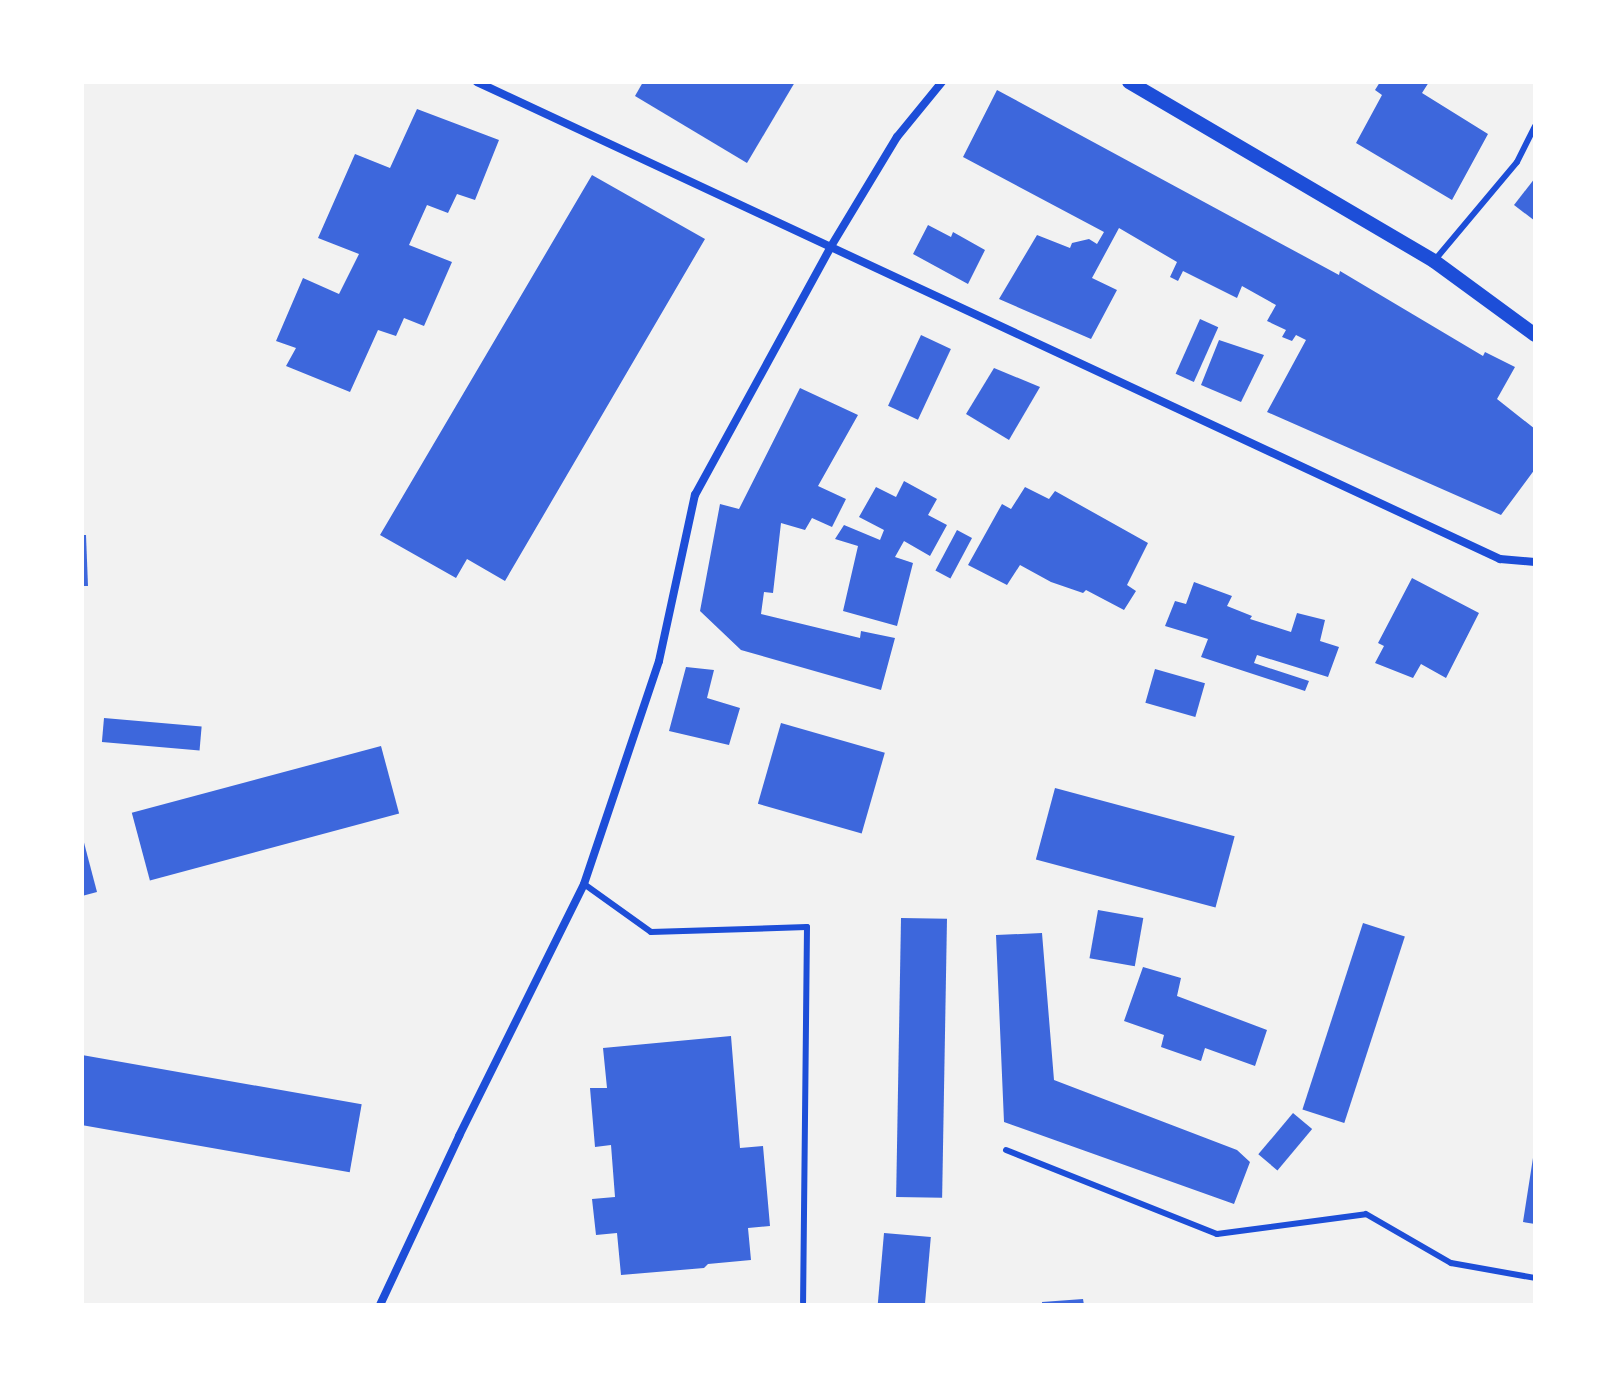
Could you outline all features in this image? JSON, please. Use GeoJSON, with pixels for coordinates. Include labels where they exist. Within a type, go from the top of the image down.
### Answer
{"type":"FeatureCollection","features":[{"type":"Feature","properties":{"kind":"street"},"geometry":{"type":"LineString","coordinates":[[477,82],[1500,559],[1535,562]]}},
{"type":"Feature","properties":{"kind":"street"},"geometry":{"type":"LineString","coordinates":[[380,1305],[459,1136],[584,884],[659,661],[695,495],[830,248],[897,137],[942,82]]}},
{"type":"Feature","properties":{"kind":"street"},"geometry":{"type":"LineString","coordinates":[[1129,82],[1434,261],[1535,335]]}},
{"type":"Feature","properties":{"kind":"lane"},"geometry":{"type":"LineString","coordinates":[[1434,261],[1517,162],[1535,126]]}},
{"type":"Feature","properties":{"kind":"lane"},"geometry":{"type":"LineString","coordinates":[[584,884],[651,932],[807,927],[803,1302]]}},
{"type":"Feature","properties":{"kind":"lane"},"geometry":{"type":"LineString","coordinates":[[1006,1150],[1217,1234],[1366,1214],[1451,1263],[1535,1278]]}},
{"type":"Feature","properties":{"kind":"building"},"geometry":{"type":"Polygon","coordinates":[[[643,82],[795,82],[747,163],[635,96],[643,82]]]}},
{"type":"Feature","properties":{"kind":"building"},"geometry":{"type":"Polygon","coordinates":[[[1380,82],[1429,82],[1422,93],[1488,134],[1452,200],[1356,143],[1382,95],[1375,90],[1380,82]]]}},
{"type":"Feature","properties":{"kind":"building"},"geometry":{"type":"Polygon","coordinates":[[[997,90],[1339,275],[1340,271],[1483,356],[1485,352],[1515,367],[1497,399],[1535,429],[1535,469],[1501,515],[1267,412],[1306,340],[1296,335],[1292,341],[1282,337],[1286,330],[1267,321],[1276,305],[1242,286],[1237,298],[1183,271],[1178,281],[1170,277],[1177,262],[1119,228],[1092,278],[1117,290],[1091,339],[999,299],[1037,235],[1070,248],[1072,243],[1089,239],[1097,244],[1104,232],[963,157],[997,90]]]}},
{"type":"Feature","properties":{"kind":"building"},"geometry":{"type":"Polygon","coordinates":[[[417,109],[499,140],[475,200],[457,194],[448,213],[427,205],[409,245],[452,262],[424,326],[404,318],[396,336],[378,330],[350,392],[286,366],[296,348],[276,341],[303,278],[339,294],[359,254],[318,238],[355,154],[390,168],[417,109]]]}},
{"type":"Feature","properties":{"kind":"building"},"geometry":{"type":"Polygon","coordinates":[[[592,175],[705,239],[505,581],[467,559],[456,578],[380,535],[592,175]]]}},
{"type":"Feature","properties":{"kind":"building"},"geometry":{"type":"Polygon","coordinates":[[[1535,178],[1535,221],[1514,205],[1535,178]]]}},
{"type":"Feature","properties":{"kind":"building"},"geometry":{"type":"Polygon","coordinates":[[[928,225],[951,237],[953,232],[985,250],[968,284],[913,254],[928,225]]]}},
{"type":"Feature","properties":{"kind":"building"},"geometry":{"type":"Polygon","coordinates":[[[1200,319],[1218,327],[1194,382],[1176,374],[1200,319]]]}},
{"type":"Feature","properties":{"kind":"building"},"geometry":{"type":"Polygon","coordinates":[[[921,335],[951,349],[918,420],[888,406],[921,335]]]}},
{"type":"Feature","properties":{"kind":"building"},"geometry":{"type":"Polygon","coordinates":[[[1219,340],[1264,355],[1241,402],[1201,385],[1219,340]]]}},
{"type":"Feature","properties":{"kind":"building"},"geometry":{"type":"Polygon","coordinates":[[[994,368],[1040,387],[1009,440],[966,414],[994,368]]]}},
{"type":"Feature","properties":{"kind":"building"},"geometry":{"type":"Polygon","coordinates":[[[800,388],[858,415],[818,486],[846,499],[832,527],[812,518],[805,530],[781,523],[773,593],[764,592],[761,614],[860,638],[861,631],[895,638],[881,690],[741,650],[700,611],[720,504],[739,509],[800,388]]]}},
{"type":"Feature","properties":{"kind":"building"},"geometry":{"type":"Polygon","coordinates":[[[904,481],[937,499],[928,515],[947,525],[930,556],[904,541],[895,557],[913,563],[897,626],[843,611],[858,546],[835,539],[844,525],[880,540],[884,530],[859,517],[876,487],[896,497],[904,481]]]}},
{"type":"Feature","properties":{"kind":"building"},"geometry":{"type":"Polygon","coordinates":[[[1025,487],[1049,499],[1055,491],[1148,543],[1127,585],[1136,591],[1124,610],[1086,590],[1083,593],[1051,582],[1020,565],[1007,585],[968,565],[1002,504],[1011,509],[1025,487]]]}},
{"type":"Feature","properties":{"kind":"building"},"geometry":{"type":"Polygon","coordinates":[[[957,530],[972,538],[950,579],[935,571],[957,530]]]}},
{"type":"Feature","properties":{"kind":"building"},"geometry":{"type":"Polygon","coordinates":[[[82,535],[86,535],[88,586],[82,586],[82,535]]]}},
{"type":"Feature","properties":{"kind":"building"},"geometry":{"type":"Polygon","coordinates":[[[1412,578],[1479,613],[1446,678],[1421,664],[1413,678],[1375,663],[1384,646],[1378,643],[1412,578]]]}},
{"type":"Feature","properties":{"kind":"building"},"geometry":{"type":"Polygon","coordinates":[[[1194,582],[1232,596],[1227,606],[1252,616],[1250,619],[1291,632],[1297,613],[1325,620],[1320,641],[1339,647],[1328,677],[1257,655],[1254,663],[1309,681],[1305,691],[1201,657],[1208,639],[1165,626],[1175,601],[1186,604],[1194,582]]]}},
{"type":"Feature","properties":{"kind":"building"},"geometry":{"type":"Polygon","coordinates":[[[686,667],[714,670],[707,698],[740,708],[729,745],[669,731],[686,667]]]}},
{"type":"Feature","properties":{"kind":"building"},"geometry":{"type":"Polygon","coordinates":[[[1155,669],[1205,683],[1195,717],[1145,703],[1155,669]]]}},
{"type":"Feature","properties":{"kind":"building"},"geometry":{"type":"Polygon","coordinates":[[[104,718],[202,727],[200,750],[102,742],[104,718]]]}},
{"type":"Feature","properties":{"kind":"building"},"geometry":{"type":"Polygon","coordinates":[[[781,723],[885,753],[862,834],[758,804],[781,723]]]}},
{"type":"Feature","properties":{"kind":"building"},"geometry":{"type":"Polygon","coordinates":[[[381,746],[399,814],[150,880],[132,813],[381,746]]]}},
{"type":"Feature","properties":{"kind":"building"},"geometry":{"type":"Polygon","coordinates":[[[1055,788],[1235,836],[1216,908],[1036,859],[1055,788]]]}},
{"type":"Feature","properties":{"kind":"building"},"geometry":{"type":"Polygon","coordinates":[[[82,835],[97,892],[82,896],[82,835]]]}},
{"type":"Feature","properties":{"kind":"building"},"geometry":{"type":"Polygon","coordinates":[[[1098,910],[1143,918],[1135,966],[1089,958],[1098,910]]]}},
{"type":"Feature","properties":{"kind":"building"},"geometry":{"type":"Polygon","coordinates":[[[901,918],[947,919],[942,1198],[896,1197],[901,918]]]}},
{"type":"Feature","properties":{"kind":"building"},"geometry":{"type":"Polygon","coordinates":[[[1363,923],[1405,937],[1344,1123],[1302,1109],[1363,923]]]}},
{"type":"Feature","properties":{"kind":"building"},"geometry":{"type":"Polygon","coordinates":[[[1042,933],[1054,1080],[1237,1150],[1250,1162],[1234,1204],[1004,1122],[996,935],[1042,933]]]}},
{"type":"Feature","properties":{"kind":"building"},"geometry":{"type":"Polygon","coordinates":[[[1143,967],[1181,978],[1177,996],[1267,1030],[1255,1066],[1205,1048],[1201,1061],[1161,1047],[1164,1035],[1124,1021],[1143,967]]]}},
{"type":"Feature","properties":{"kind":"building"},"geometry":{"type":"Polygon","coordinates":[[[731,1036],[740,1148],[763,1146],[770,1226],[748,1228],[751,1260],[708,1264],[704,1268],[621,1275],[617,1233],[596,1235],[592,1199],[615,1197],[611,1145],[595,1147],[590,1088],[607,1088],[603,1048],[731,1036]]]}},
{"type":"Feature","properties":{"kind":"building"},"geometry":{"type":"Polygon","coordinates":[[[82,1055],[362,1104],[350,1172],[82,1125],[82,1055]]]}},
{"type":"Feature","properties":{"kind":"building"},"geometry":{"type":"Polygon","coordinates":[[[1293,1113],[1312,1129],[1277,1170],[1258,1154],[1293,1113]]]}},
{"type":"Feature","properties":{"kind":"building"},"geometry":{"type":"Polygon","coordinates":[[[1535,1158],[1535,1224],[1523,1222],[1535,1158]]]}},
{"type":"Feature","properties":{"kind":"building"},"geometry":{"type":"Polygon","coordinates":[[[884,1233],[931,1237],[925,1305],[878,1305],[884,1233]]]}},
{"type":"Feature","properties":{"kind":"building"},"geometry":{"type":"Polygon","coordinates":[[[1083,1299],[1084,1305],[1042,1305],[1042,1302],[1083,1299]]]}}]}
